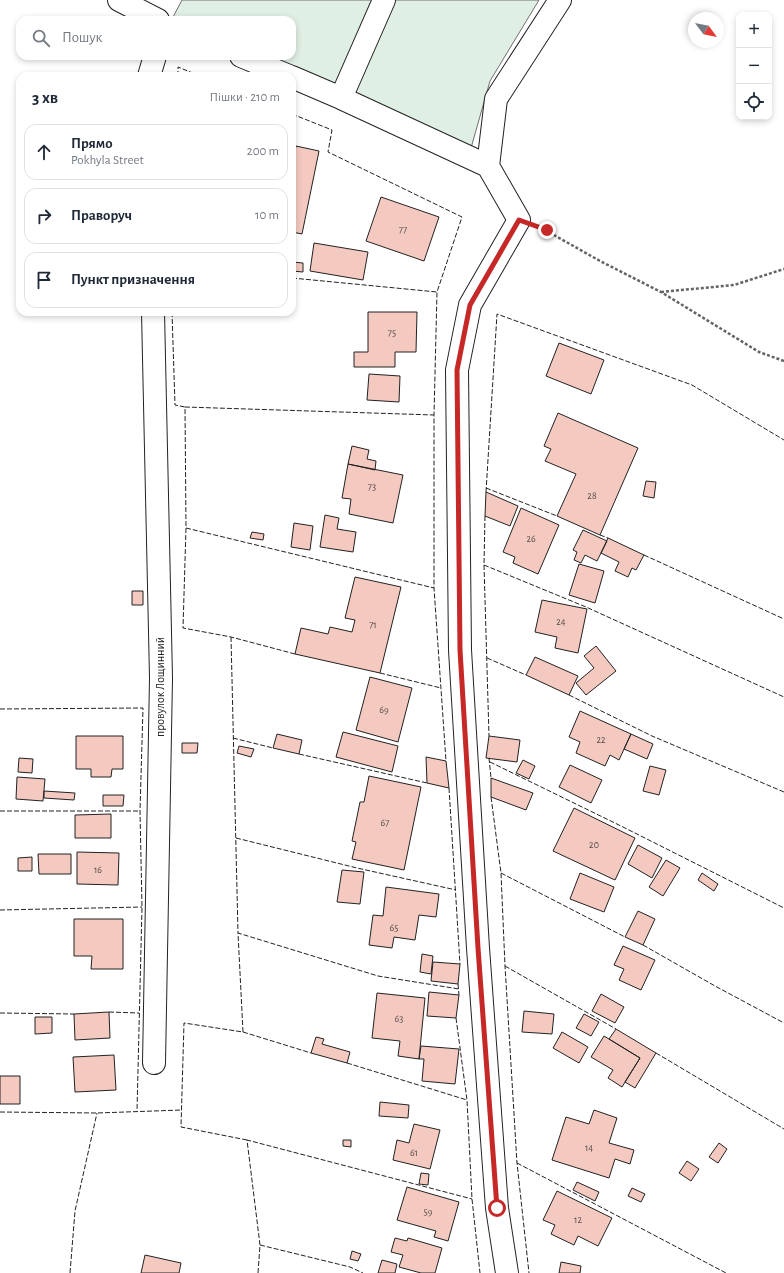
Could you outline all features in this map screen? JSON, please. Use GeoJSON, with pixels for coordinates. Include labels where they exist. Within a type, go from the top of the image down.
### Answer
{"type":"FeatureCollection","features":[{"type":"Feature","properties":{"kind":"street"},"geometry":{"type":"LineString","coordinates":[[119,0],[150,16]]}},
{"type":"Feature","properties":{"kind":"street"},"geometry":{"type":"LineString","coordinates":[[341,98],[384,0]]}},
{"type":"Feature","properties":{"kind":"street"},"geometry":{"type":"LineString","coordinates":[[488,166],[496,99],[560,0]]}},
{"type":"Feature","properties":{"kind":"street"},"geometry":{"type":"LineString","coordinates":[[150,72],[154,60]]}},
{"type":"Feature","properties":{"kind":"street"},"geometry":{"type":"LineString","coordinates":[[251,60],[280,72]]}},
{"type":"Feature","properties":{"kind":"street"},"geometry":{"type":"LineString","coordinates":[[296,79],[488,166],[519,220],[470,305],[457,370],[460,650],[478,948],[497,1208],[507,1273]]}},
{"type":"Feature","properties":{"kind":"street","name":"провулок Лощинний"},"geometry":{"type":"LineString","coordinates":[[154,316],[161,678],[154,1063]]}},
{"type":"Feature","properties":{"kind":"path"},"geometry":{"type":"LineString","coordinates":[[519,220],[547,230],[600,261],[661,292],[759,352],[784,361]]}},
{"type":"Feature","properties":{"kind":"path"},"geometry":{"type":"LineString","coordinates":[[661,292],[734,285],[784,269]]}},
{"type":"Feature","properties":{"kind":"green space"},"geometry":{"type":"Polygon","coordinates":[[[182,0],[539,0],[490,81],[471,148],[267,60],[296,60],[296,16],[174,16],[182,0]]]}},
{"type":"Feature","properties":{"kind":"building"},"geometry":{"type":"Polygon","coordinates":[[[296,146],[319,151],[302,234],[296,233],[296,146]]]}},
{"type":"Feature","properties":{"kind":"building"},"geometry":{"type":"Polygon","coordinates":[[[381,197],[439,217],[424,261],[366,241],[381,197]]]}},
{"type":"Feature","properties":{"kind":"building"},"geometry":{"type":"Polygon","coordinates":[[[314,243],[368,252],[363,280],[310,271],[314,243]]]}},
{"type":"Feature","properties":{"kind":"building"},"geometry":{"type":"Polygon","coordinates":[[[296,262],[303,263],[303,272],[296,271],[296,262]]]}},
{"type":"Feature","properties":{"kind":"building"},"geometry":{"type":"Polygon","coordinates":[[[368,312],[417,312],[416,352],[395,352],[395,367],[354,367],[354,352],[368,352],[368,312]]]}},
{"type":"Feature","properties":{"kind":"building"},"geometry":{"type":"Polygon","coordinates":[[[559,343],[604,360],[591,394],[546,376],[559,343]]]}},
{"type":"Feature","properties":{"kind":"building"},"geometry":{"type":"Polygon","coordinates":[[[369,374],[400,376],[399,402],[367,400],[369,374]]]}},
{"type":"Feature","properties":{"kind":"building"},"geometry":{"type":"Polygon","coordinates":[[[558,413],[638,448],[600,535],[557,516],[576,474],[545,461],[551,449],[544,446],[558,413]]]}},
{"type":"Feature","properties":{"kind":"building"},"geometry":{"type":"Polygon","coordinates":[[[352,446],[369,450],[367,459],[376,461],[375,470],[348,464],[352,446]]]}},
{"type":"Feature","properties":{"kind":"building"},"geometry":{"type":"Polygon","coordinates":[[[348,464],[403,475],[393,523],[349,514],[351,499],[342,498],[348,464]]]}},
{"type":"Feature","properties":{"kind":"building"},"geometry":{"type":"Polygon","coordinates":[[[646,481],[656,482],[654,498],[643,496],[646,481]]]}},
{"type":"Feature","properties":{"kind":"building"},"geometry":{"type":"Polygon","coordinates":[[[486,492],[518,506],[510,526],[485,516],[486,492]]]}},
{"type":"Feature","properties":{"kind":"building"},"geometry":{"type":"Polygon","coordinates":[[[521,508],[559,525],[538,574],[513,563],[515,557],[503,552],[521,508]]]}},
{"type":"Feature","properties":{"kind":"building"},"geometry":{"type":"Polygon","coordinates":[[[325,515],[339,518],[337,529],[356,532],[353,552],[320,547],[325,515]]]}},
{"type":"Feature","properties":{"kind":"building"},"geometry":{"type":"Polygon","coordinates":[[[294,523],[313,526],[310,550],[291,547],[294,523]]]}},
{"type":"Feature","properties":{"kind":"building"},"geometry":{"type":"Polygon","coordinates":[[[583,530],[607,541],[597,561],[585,555],[581,563],[574,560],[577,552],[573,550],[583,530]]]}},
{"type":"Feature","properties":{"kind":"building"},"geometry":{"type":"Polygon","coordinates":[[[252,532],[264,534],[263,540],[250,538],[252,532]]]}},
{"type":"Feature","properties":{"kind":"building"},"geometry":{"type":"Polygon","coordinates":[[[608,538],[644,555],[636,570],[632,568],[628,577],[615,571],[619,562],[601,553],[608,538]]]}},
{"type":"Feature","properties":{"kind":"building"},"geometry":{"type":"Polygon","coordinates":[[[579,564],[604,571],[595,603],[569,595],[579,564]]]}},
{"type":"Feature","properties":{"kind":"building"},"geometry":{"type":"Polygon","coordinates":[[[355,577],[401,587],[380,673],[295,654],[301,628],[328,634],[330,627],[352,632],[355,620],[345,618],[355,577]]]}},
{"type":"Feature","properties":{"kind":"building"},"geometry":{"type":"Polygon","coordinates":[[[132,591],[143,591],[143,605],[132,605],[132,591]]]}},
{"type":"Feature","properties":{"kind":"building"},"geometry":{"type":"Polygon","coordinates":[[[542,600],[587,609],[578,653],[555,648],[557,637],[535,632],[542,600]]]}},
{"type":"Feature","properties":{"kind":"building"},"geometry":{"type":"Polygon","coordinates":[[[596,646],[616,671],[586,695],[576,683],[594,668],[584,656],[596,646]]]}},
{"type":"Feature","properties":{"kind":"building"},"geometry":{"type":"Polygon","coordinates":[[[535,657],[578,676],[569,695],[526,675],[535,657]]]}},
{"type":"Feature","properties":{"kind":"building"},"geometry":{"type":"Polygon","coordinates":[[[370,677],[412,688],[398,742],[356,730],[370,677]]]}},
{"type":"Feature","properties":{"kind":"building"},"geometry":{"type":"Polygon","coordinates":[[[580,711],[631,734],[619,760],[610,755],[605,766],[576,753],[580,742],[569,737],[580,711]]]}},
{"type":"Feature","properties":{"kind":"building"},"geometry":{"type":"Polygon","coordinates":[[[343,732],[398,746],[392,772],[336,757],[343,732]]]}},
{"type":"Feature","properties":{"kind":"building"},"geometry":{"type":"Polygon","coordinates":[[[277,734],[302,740],[299,754],[273,748],[277,734]]]}},
{"type":"Feature","properties":{"kind":"building"},"geometry":{"type":"Polygon","coordinates":[[[631,734],[653,744],[647,759],[624,749],[631,734]]]}},
{"type":"Feature","properties":{"kind":"building"},"geometry":{"type":"Polygon","coordinates":[[[76,736],[123,736],[123,769],[112,769],[111,777],[91,777],[91,769],[76,769],[76,736]]]}},
{"type":"Feature","properties":{"kind":"building"},"geometry":{"type":"Polygon","coordinates":[[[489,736],[520,740],[517,762],[486,758],[489,736]]]}},
{"type":"Feature","properties":{"kind":"building"},"geometry":{"type":"Polygon","coordinates":[[[182,743],[198,743],[197,753],[182,753],[182,743]]]}},
{"type":"Feature","properties":{"kind":"building"},"geometry":{"type":"Polygon","coordinates":[[[239,746],[254,749],[251,757],[237,753],[239,746]]]}},
{"type":"Feature","properties":{"kind":"building"},"geometry":{"type":"Polygon","coordinates":[[[426,757],[446,761],[449,788],[427,783],[426,757]]]}},
{"type":"Feature","properties":{"kind":"building"},"geometry":{"type":"Polygon","coordinates":[[[19,758],[33,759],[32,773],[18,772],[19,758]]]}},
{"type":"Feature","properties":{"kind":"building"},"geometry":{"type":"Polygon","coordinates":[[[523,760],[535,766],[529,779],[516,773],[523,760]]]}},
{"type":"Feature","properties":{"kind":"building"},"geometry":{"type":"Polygon","coordinates":[[[570,765],[602,780],[591,803],[559,787],[570,765]]]}},
{"type":"Feature","properties":{"kind":"building"},"geometry":{"type":"Polygon","coordinates":[[[650,766],[666,770],[659,795],[643,791],[650,766]]]}},
{"type":"Feature","properties":{"kind":"building"},"geometry":{"type":"Polygon","coordinates":[[[369,776],[421,787],[404,870],[352,859],[356,842],[352,841],[360,802],[364,802],[369,776]]]}},
{"type":"Feature","properties":{"kind":"building"},"geometry":{"type":"Polygon","coordinates":[[[17,777],[45,779],[43,801],[16,799],[17,777]]]}},
{"type":"Feature","properties":{"kind":"building"},"geometry":{"type":"Polygon","coordinates":[[[491,778],[533,793],[526,810],[491,797],[491,778]]]}},
{"type":"Feature","properties":{"kind":"building"},"geometry":{"type":"Polygon","coordinates":[[[44,791],[75,793],[74,800],[44,798],[44,791]]]}},
{"type":"Feature","properties":{"kind":"building"},"geometry":{"type":"Polygon","coordinates":[[[103,795],[124,795],[123,806],[103,806],[103,795]]]}},
{"type":"Feature","properties":{"kind":"building"},"geometry":{"type":"Polygon","coordinates":[[[574,808],[635,838],[615,880],[553,851],[574,808]]]}},
{"type":"Feature","properties":{"kind":"building"},"geometry":{"type":"Polygon","coordinates":[[[111,814],[111,838],[75,838],[75,815],[111,814]]]}},
{"type":"Feature","properties":{"kind":"building"},"geometry":{"type":"Polygon","coordinates":[[[638,845],[662,858],[652,878],[628,864],[638,845]]]}},
{"type":"Feature","properties":{"kind":"building"},"geometry":{"type":"Polygon","coordinates":[[[77,852],[119,853],[118,885],[77,884],[77,852]]]}},
{"type":"Feature","properties":{"kind":"building"},"geometry":{"type":"Polygon","coordinates":[[[38,854],[71,854],[71,874],[39,874],[38,854]]]}},
{"type":"Feature","properties":{"kind":"building"},"geometry":{"type":"Polygon","coordinates":[[[32,857],[32,871],[18,871],[18,858],[32,857]]]}},
{"type":"Feature","properties":{"kind":"building"},"geometry":{"type":"Polygon","coordinates":[[[666,860],[680,868],[663,896],[649,887],[666,860]]]}},
{"type":"Feature","properties":{"kind":"building"},"geometry":{"type":"Polygon","coordinates":[[[342,870],[364,872],[360,904],[337,902],[342,870]]]}},
{"type":"Feature","properties":{"kind":"building"},"geometry":{"type":"Polygon","coordinates":[[[580,873],[614,887],[604,912],[570,899],[580,873]]]}},
{"type":"Feature","properties":{"kind":"building"},"geometry":{"type":"Polygon","coordinates":[[[702,873],[718,884],[714,891],[698,880],[702,873]]]}},
{"type":"Feature","properties":{"kind":"building"},"geometry":{"type":"Polygon","coordinates":[[[386,887],[439,894],[436,917],[419,915],[415,940],[394,937],[392,948],[369,945],[373,915],[383,916],[386,887]]]}},
{"type":"Feature","properties":{"kind":"building"},"geometry":{"type":"Polygon","coordinates":[[[638,911],[655,919],[643,945],[625,937],[638,911]]]}},
{"type":"Feature","properties":{"kind":"building"},"geometry":{"type":"Polygon","coordinates":[[[74,919],[123,919],[123,969],[91,969],[92,956],[74,956],[74,919]]]}},
{"type":"Feature","properties":{"kind":"building"},"geometry":{"type":"Polygon","coordinates":[[[623,946],[655,960],[641,990],[619,980],[624,969],[614,965],[623,946]]]}},
{"type":"Feature","properties":{"kind":"building"},"geometry":{"type":"Polygon","coordinates":[[[422,954],[433,956],[431,974],[420,972],[422,954]]]}},
{"type":"Feature","properties":{"kind":"building"},"geometry":{"type":"Polygon","coordinates":[[[433,962],[460,964],[458,984],[431,981],[433,962]]]}},
{"type":"Feature","properties":{"kind":"building"},"geometry":{"type":"Polygon","coordinates":[[[429,992],[459,995],[456,1018],[427,1016],[429,992]]]}},
{"type":"Feature","properties":{"kind":"building"},"geometry":{"type":"Polygon","coordinates":[[[377,993],[425,998],[419,1059],[398,1056],[400,1041],[372,1038],[377,993]]]}},
{"type":"Feature","properties":{"kind":"building"},"geometry":{"type":"Polygon","coordinates":[[[601,994],[624,1007],[615,1023],[592,1011],[601,994]]]}},
{"type":"Feature","properties":{"kind":"building"},"geometry":{"type":"Polygon","coordinates":[[[524,1011],[554,1014],[552,1034],[522,1032],[524,1011]]]}},
{"type":"Feature","properties":{"kind":"building"},"geometry":{"type":"Polygon","coordinates":[[[109,1012],[110,1038],[75,1040],[74,1014],[109,1012]]]}},
{"type":"Feature","properties":{"kind":"building"},"geometry":{"type":"Polygon","coordinates":[[[584,1014],[599,1022],[591,1036],[576,1028],[584,1014]]]}},
{"type":"Feature","properties":{"kind":"building"},"geometry":{"type":"Polygon","coordinates":[[[35,1017],[52,1017],[52,1033],[35,1034],[35,1017]]]}},
{"type":"Feature","properties":{"kind":"building"},"geometry":{"type":"Polygon","coordinates":[[[616,1029],[656,1053],[635,1088],[625,1082],[640,1058],[609,1039],[616,1029]]]}},
{"type":"Feature","properties":{"kind":"building"},"geometry":{"type":"Polygon","coordinates":[[[562,1032],[588,1047],[579,1063],[553,1048],[562,1032]]]}},
{"type":"Feature","properties":{"kind":"building"},"geometry":{"type":"Polygon","coordinates":[[[604,1036],[640,1058],[622,1087],[608,1078],[613,1070],[591,1057],[604,1036]]]}},
{"type":"Feature","properties":{"kind":"building"},"geometry":{"type":"Polygon","coordinates":[[[316,1037],[324,1039],[322,1044],[350,1052],[347,1063],[311,1053],[316,1037]]]}},
{"type":"Feature","properties":{"kind":"building"},"geometry":{"type":"Polygon","coordinates":[[[421,1046],[459,1049],[455,1084],[422,1081],[424,1059],[419,1059],[421,1046]]]}},
{"type":"Feature","properties":{"kind":"building"},"geometry":{"type":"Polygon","coordinates":[[[114,1055],[116,1090],[75,1092],[73,1057],[114,1055]]]}},
{"type":"Feature","properties":{"kind":"building"},"geometry":{"type":"Polygon","coordinates":[[[0,1076],[20,1076],[20,1104],[0,1104],[0,1076]]]}},
{"type":"Feature","properties":{"kind":"building"},"geometry":{"type":"Polygon","coordinates":[[[380,1102],[409,1105],[408,1118],[379,1116],[380,1102]]]}},
{"type":"Feature","properties":{"kind":"building"},"geometry":{"type":"Polygon","coordinates":[[[594,1110],[617,1118],[609,1143],[634,1150],[630,1164],[615,1159],[609,1178],[552,1160],[566,1117],[589,1124],[594,1110]]]}},
{"type":"Feature","properties":{"kind":"building"},"geometry":{"type":"Polygon","coordinates":[[[414,1124],[440,1130],[430,1169],[393,1160],[397,1140],[409,1143],[414,1124]]]}},
{"type":"Feature","properties":{"kind":"building"},"geometry":{"type":"Polygon","coordinates":[[[343,1140],[351,1140],[351,1147],[343,1146],[343,1140]]]}},
{"type":"Feature","properties":{"kind":"building"},"geometry":{"type":"Polygon","coordinates":[[[719,1143],[727,1149],[718,1163],[709,1157],[719,1143]]]}},
{"type":"Feature","properties":{"kind":"building"},"geometry":{"type":"Polygon","coordinates":[[[687,1161],[699,1169],[691,1181],[679,1173],[687,1161]]]}},
{"type":"Feature","properties":{"kind":"building"},"geometry":{"type":"Polygon","coordinates":[[[421,1173],[429,1174],[428,1185],[419,1184],[421,1173]]]}},
{"type":"Feature","properties":{"kind":"building"},"geometry":{"type":"Polygon","coordinates":[[[577,1182],[599,1192],[595,1201],[573,1190],[577,1182]]]}},
{"type":"Feature","properties":{"kind":"building"},"geometry":{"type":"Polygon","coordinates":[[[407,1187],[459,1202],[448,1241],[434,1237],[436,1231],[397,1220],[407,1187]]]}},
{"type":"Feature","properties":{"kind":"building"},"geometry":{"type":"Polygon","coordinates":[[[632,1188],[645,1194],[641,1202],[628,1196],[632,1188]]]}},
{"type":"Feature","properties":{"kind":"building"},"geometry":{"type":"Polygon","coordinates":[[[557,1191],[612,1218],[598,1246],[578,1236],[574,1245],[551,1234],[555,1225],[543,1220],[557,1191]]]}},
{"type":"Feature","properties":{"kind":"building"},"geometry":{"type":"Polygon","coordinates":[[[395,1238],[407,1241],[408,1238],[442,1248],[435,1273],[421,1273],[399,1267],[403,1255],[391,1252],[395,1238]]]}},
{"type":"Feature","properties":{"kind":"building"},"geometry":{"type":"Polygon","coordinates":[[[352,1251],[361,1254],[358,1261],[350,1259],[352,1251]]]}},
{"type":"Feature","properties":{"kind":"building"},"geometry":{"type":"Polygon","coordinates":[[[145,1255],[181,1263],[179,1273],[141,1273],[145,1255]]]}},
{"type":"Feature","properties":{"kind":"building"},"geometry":{"type":"Polygon","coordinates":[[[382,1260],[397,1264],[395,1273],[378,1273],[382,1260]]]}},
{"type":"Feature","properties":{"kind":"building"},"geometry":{"type":"Polygon","coordinates":[[[561,1262],[581,1266],[580,1273],[559,1273],[561,1262]]]}},
{"type":"Feature","properties":{"kind":"fence"},"geometry":{"type":"LineString","coordinates":[[178,72],[178,67],[190,72]]}},
{"type":"Feature","properties":{"kind":"fence"},"geometry":{"type":"LineString","coordinates":[[296,116],[332,130],[328,152],[462,217],[437,292],[434,415],[434,588],[446,761]]}},
{"type":"Feature","properties":{"kind":"fence"},"geometry":{"type":"LineString","coordinates":[[296,278],[437,292]]}},
{"type":"Feature","properties":{"kind":"fence"},"geometry":{"type":"LineString","coordinates":[[486,492],[497,314],[692,385],[784,440]]}},
{"type":"Feature","properties":{"kind":"fence"},"geometry":{"type":"LineString","coordinates":[[172,316],[175,405],[185,407]]}},
{"type":"Feature","properties":{"kind":"fence"},"geometry":{"type":"LineString","coordinates":[[295,654],[231,637],[183,628],[186,528],[185,407],[434,415]]}},
{"type":"Feature","properties":{"kind":"fence"},"geometry":{"type":"LineString","coordinates":[[486,488],[557,516]]}},
{"type":"Feature","properties":{"kind":"fence"},"geometry":{"type":"LineString","coordinates":[[485,516],[484,565],[489,736]]}},
{"type":"Feature","properties":{"kind":"fence"},"geometry":{"type":"LineString","coordinates":[[186,528],[434,588]]}},
{"type":"Feature","properties":{"kind":"fence"},"geometry":{"type":"LineString","coordinates":[[600,535],[608,538]]}},
{"type":"Feature","properties":{"kind":"fence"},"geometry":{"type":"LineString","coordinates":[[644,555],[784,619]]}},
{"type":"Feature","properties":{"kind":"fence"},"geometry":{"type":"LineString","coordinates":[[484,565],[586,607],[784,697]]}},
{"type":"Feature","properties":{"kind":"fence"},"geometry":{"type":"LineString","coordinates":[[231,637],[238,933]]}},
{"type":"Feature","properties":{"kind":"fence"},"geometry":{"type":"LineString","coordinates":[[487,658],[526,675]]}},
{"type":"Feature","properties":{"kind":"fence"},"geometry":{"type":"LineString","coordinates":[[380,673],[441,688]]}},
{"type":"Feature","properties":{"kind":"fence"},"geometry":{"type":"LineString","coordinates":[[569,695],[652,736],[784,792]]}},
{"type":"Feature","properties":{"kind":"fence"},"geometry":{"type":"LineString","coordinates":[[0,709],[143,708],[140,811],[142,907],[137,1111]]}},
{"type":"Feature","properties":{"kind":"fence"},"geometry":{"type":"LineString","coordinates":[[233,738],[273,748]]}},
{"type":"Feature","properties":{"kind":"fence"},"geometry":{"type":"LineString","coordinates":[[299,754],[427,783]]}},
{"type":"Feature","properties":{"kind":"fence"},"geometry":{"type":"LineString","coordinates":[[489,758],[491,778]]}},
{"type":"Feature","properties":{"kind":"fence"},"geometry":{"type":"LineString","coordinates":[[490,762],[784,908]]}},
{"type":"Feature","properties":{"kind":"fence"},"geometry":{"type":"LineString","coordinates":[[449,788],[460,964]]}},
{"type":"Feature","properties":{"kind":"fence"},"geometry":{"type":"LineString","coordinates":[[491,797],[501,873],[517,1163],[529,1273]]}},
{"type":"Feature","properties":{"kind":"fence"},"geometry":{"type":"LineString","coordinates":[[0,811],[140,811]]}},
{"type":"Feature","properties":{"kind":"fence"},"geometry":{"type":"LineString","coordinates":[[236,838],[357,868],[456,890]]}},
{"type":"Feature","properties":{"kind":"fence"},"geometry":{"type":"LineString","coordinates":[[501,873],[625,937]]}},
{"type":"Feature","properties":{"kind":"fence"},"geometry":{"type":"LineString","coordinates":[[0,910],[142,907]]}},
{"type":"Feature","properties":{"kind":"fence"},"geometry":{"type":"LineString","coordinates":[[243,1032],[238,933],[378,976],[459,989]]}},
{"type":"Feature","properties":{"kind":"fence"},"geometry":{"type":"LineString","coordinates":[[643,945],[784,1023]]}},
{"type":"Feature","properties":{"kind":"fence"},"geometry":{"type":"LineString","coordinates":[[505,966],[616,1029]]}},
{"type":"Feature","properties":{"kind":"fence"},"geometry":{"type":"LineString","coordinates":[[458,984],[459,995]]}},
{"type":"Feature","properties":{"kind":"fence"},"geometry":{"type":"LineString","coordinates":[[109,1012],[139,1013]]}},
{"type":"Feature","properties":{"kind":"fence"},"geometry":{"type":"LineString","coordinates":[[0,1013],[74,1014]]}},
{"type":"Feature","properties":{"kind":"fence"},"geometry":{"type":"LineString","coordinates":[[456,1018],[467,1100],[472,1199],[480,1273]]}},
{"type":"Feature","properties":{"kind":"fence"},"geometry":{"type":"LineString","coordinates":[[247,1140],[181,1127],[184,1023],[243,1032],[311,1053]]}},
{"type":"Feature","properties":{"kind":"fence"},"geometry":{"type":"LineString","coordinates":[[656,1053],[784,1129]]}},
{"type":"Feature","properties":{"kind":"fence"},"geometry":{"type":"LineString","coordinates":[[347,1063],[467,1100]]}},
{"type":"Feature","properties":{"kind":"fence"},"geometry":{"type":"LineString","coordinates":[[0,1112],[97,1113],[182,1110]]}},
{"type":"Feature","properties":{"kind":"fence"},"geometry":{"type":"LineString","coordinates":[[70,1273],[75,1211],[97,1113]]}},
{"type":"Feature","properties":{"kind":"fence"},"geometry":{"type":"LineString","coordinates":[[258,1273],[260,1245],[247,1140],[472,1199]]}},
{"type":"Feature","properties":{"kind":"fence"},"geometry":{"type":"LineString","coordinates":[[517,1163],[726,1273]]}},
{"type":"Feature","properties":{"kind":"fence"},"geometry":{"type":"LineString","coordinates":[[260,1245],[350,1267],[363,1273]]}},
{"type":"Feature","properties":{"kind":"route"},"geometry":{"type":"LineString","coordinates":[[497,1208],[478,948],[460,650],[457,370],[470,305],[519,220],[547,230]]}}]}
